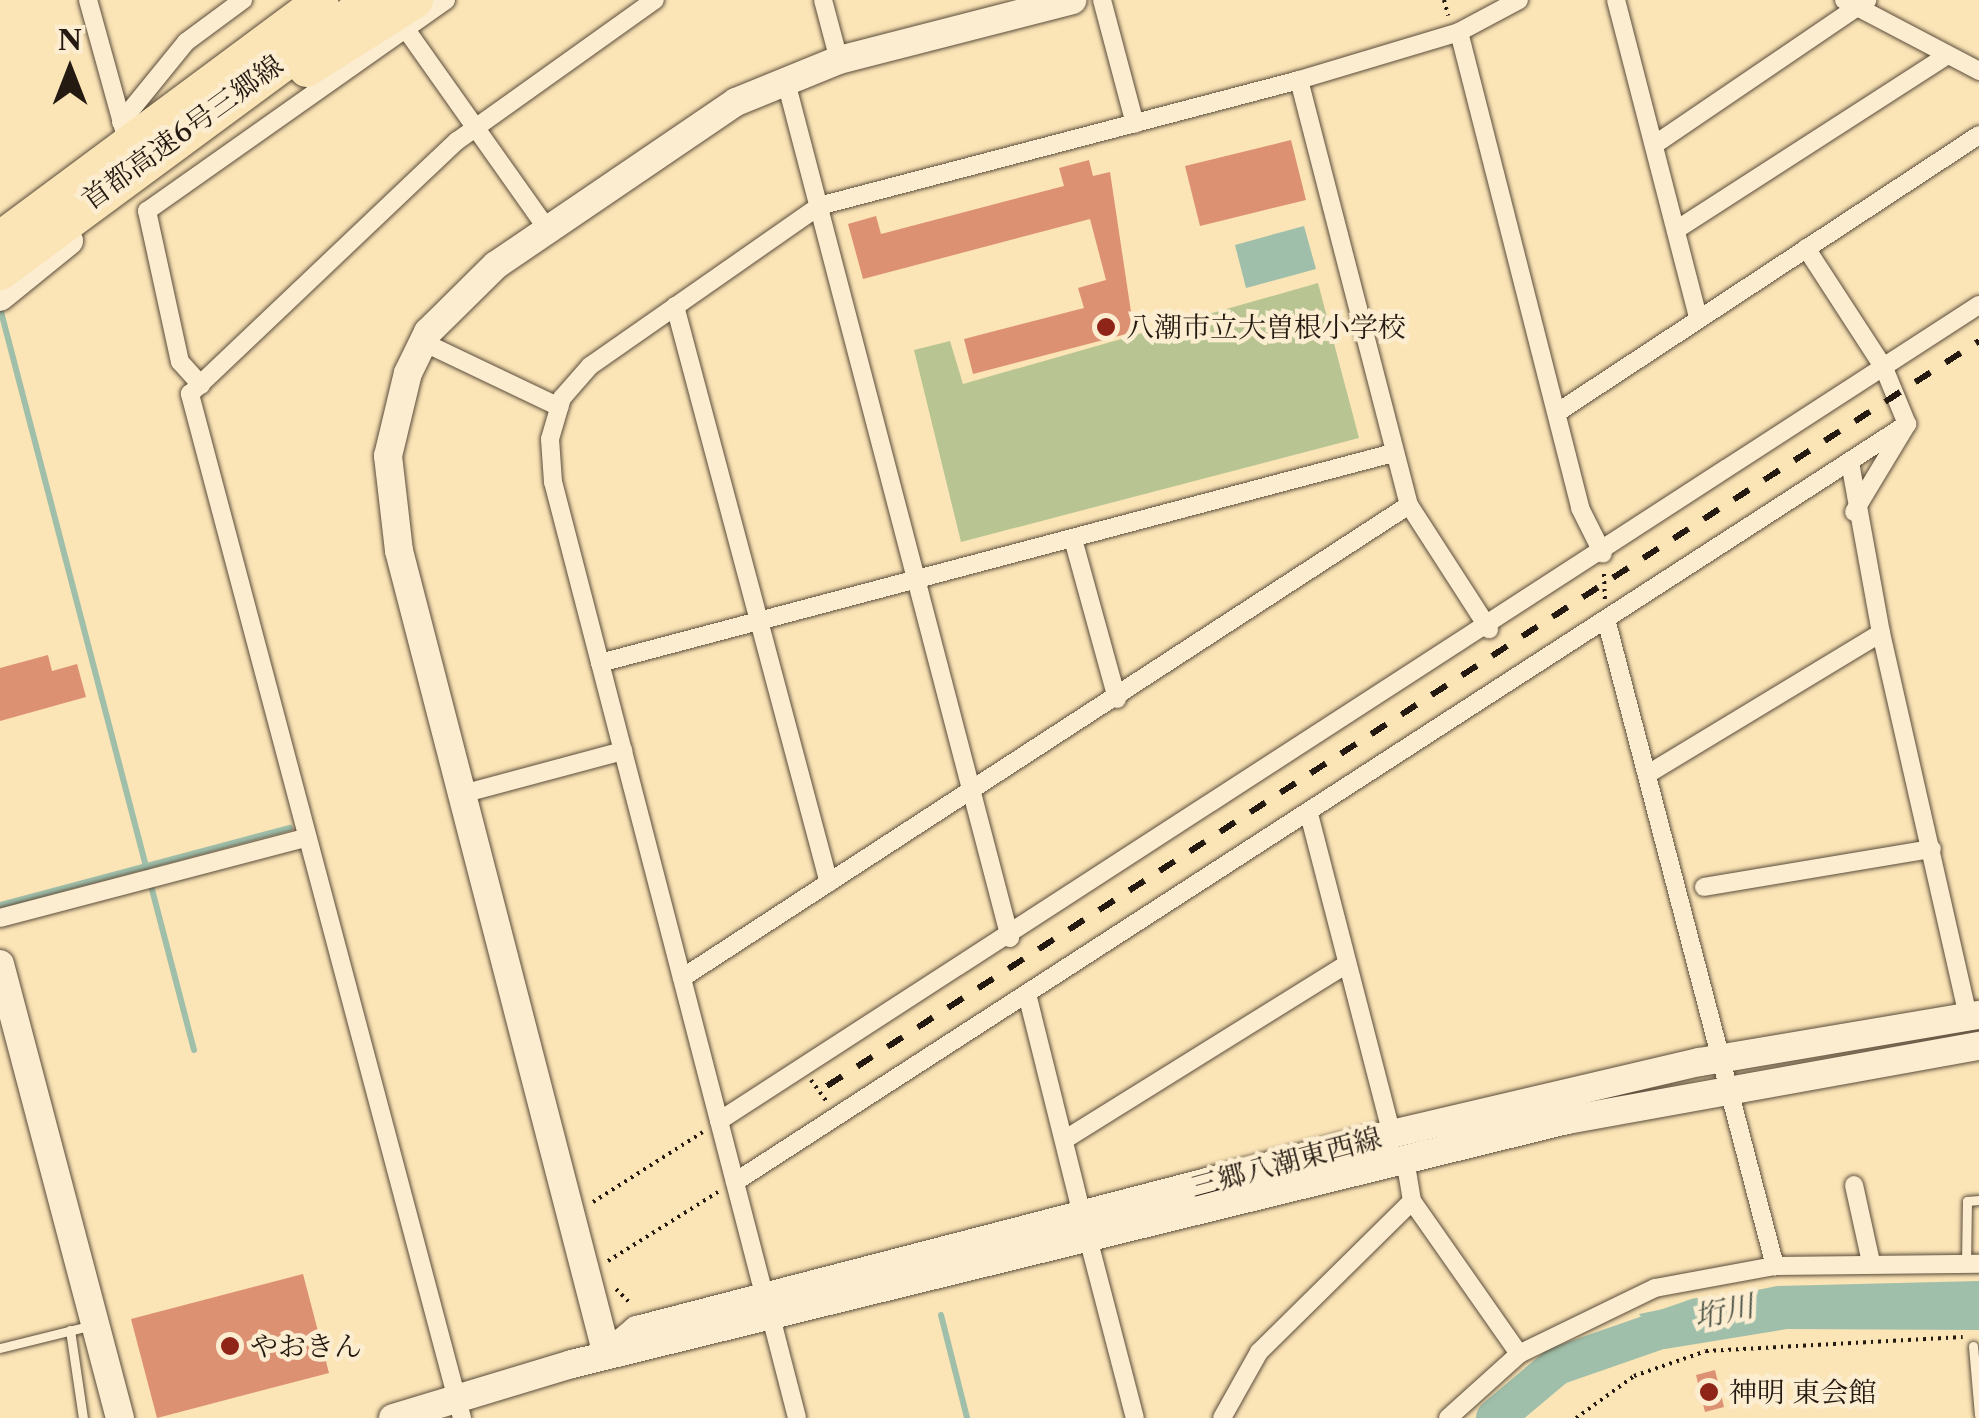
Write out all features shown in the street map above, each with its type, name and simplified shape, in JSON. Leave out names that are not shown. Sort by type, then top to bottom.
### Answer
[{"type":"highway","name":"首都高速6号三郷線","points":[[0,235],[320,0]]},
{"type":"highway","points":[[164,102],[210,48],[275,1]]},
{"type":"highway","name":"首都高速6号三郷線","points":[[0,272],[391,10]]},
{"type":"highway","points":[[240,109],[391,10]]},
{"type":"street","points":[[88,0],[123,127]]},
{"type":"street","points":[[201,384],[180,362],[147,212],[391,10],[446,0]]},
{"type":"street","points":[[459,1408],[190,394],[475,126],[655,0]]},
{"type":"street","points":[[823,0],[839,60]]},
{"type":"street","points":[[607,1355],[388,498],[393,422],[423,342],[460,296],[674,140],[786,78],[839,60],[1072,0]]},
{"type":"street","points":[[1102,0],[1135,124]]},
{"type":"street","points":[[796,1418],[553,482],[559,408],[590,366],[819,206],[1299,80],[1459,32],[1519,0]]},
{"type":"street","points":[[1616,0],[1698,318]]},
{"type":"street","points":[[1844,0],[1864,6],[1944,57],[1979,70]]},
{"type":"street","points":[[123,127],[186,42],[275,1]]},
{"type":"street","points":[[1654,146],[1864,6]]},
{"type":"street","points":[[391,10],[548,230]]},
{"type":"street","points":[[1459,32],[1580,508],[1602,554]]},
{"type":"street","points":[[1676,230],[1944,57]]},
{"type":"street","points":[[786,78],[1010,938]]},
{"type":"street","points":[[1299,80],[1409,505],[1489,630]]},
{"type":"street","points":[[0,235],[123,127],[164,102]]},
{"type":"street","points":[[0,297],[240,109]]},
{"type":"street","points":[[1558,412],[1979,136]]},
{"type":"street","points":[[1806,248],[1884,368],[1907,424]]},
{"type":"street","points":[[720,1121],[1489,630],[1979,305]]},
{"type":"street","points":[[675,306],[829,883]]},
{"type":"street","points":[[423,342],[559,408]]},
{"type":"street","points":[[735,1182],[1607,623],[1907,424]]},
{"type":"street","points":[[1854,512],[1907,424]]},
{"type":"street","points":[[600,663],[1394,453]]},
{"type":"street","points":[[1850,462],[1854,512],[1973,1016]]},
{"type":"street","points":[[682,978],[1117,699],[1409,505]]},
{"type":"street","points":[[1073,539],[1117,699]]},
{"type":"street","points":[[1607,623],[1776,1266]]},
{"type":"street","points":[[1648,774],[1881,632]]},
{"type":"street","points":[[462,794],[623,751]]},
{"type":"street","points":[[1309,814],[1412,1201],[1519,1354]]},
{"type":"street","points":[[0,918],[306,838]]},
{"type":"street","points":[[1704,887],[1932,849]]},
{"type":"street","points":[[0,964],[82,1327],[120,1418]]},
{"type":"street","points":[[1064,1140],[1347,964]]},
{"type":"street","points":[[1028,994],[1135,1418]]},
{"type":"street","name":"三郷八潮東西線","points":[[393,1418],[459,1408],[607,1355],[769,1310],[1720,1058],[1973,1016]]},
{"type":"street","name":"三郷八潮東西線","points":[[1398,1146],[1979,1046]]},
{"type":"street","points":[[1854,1185],[1870,1262]]},
{"type":"street","points":[[1222,1418],[1259,1352],[1412,1201]]},
{"type":"street","points":[[1448,1418],[1519,1354],[1624,1298],[1776,1266],[1870,1262],[1972,1264]]},
{"type":"lane","points":[[1972,1264],[1967,1201],[1979,1200]]},
{"type":"lane","points":[[0,1348],[82,1327],[83,1418]]},
{"type":"lane","points":[[1976,1341],[1979,1415]]},
{"type":"path","points":[[1602,554],[1607,623]]},
{"type":"path","points":[[803,1068],[836,1118]]},
{"type":"path","points":[[580,1211],[720,1121]]},
{"type":"path","points":[[630,1303],[608,1261],[735,1182]]},
{"type":"path","points":[[1576,1418],[1634,1376],[1706,1351],[1976,1341]]},
{"type":"path","points":[[1588,1418],[1590,1407]]},
{"type":"shaded area","points":[[1318,283],[1359,438],[961,542],[914,350],[950,341],[963,384]]},
{"type":"water","points":[[1304,226],[1316,269],[1246,288],[1235,245]]},
{"type":"water","points":[[1979,1281],[1979,1330],[1787,1329],[1665,1349],[1639,1314],[1777,1286]]},
{"type":"building","points":[[1291,140],[1306,200],[1200,226],[1185,166]]},
{"type":"building","points":[[1089,160],[1093,176],[1110,172],[1134,332],[973,374],[964,339],[1084,308],[1078,288],[1106,280],[1090,219],[863,279],[848,224],[876,216],[881,234],[1064,186],[1059,168]]},
{"type":"building","points":[[48,655],[52,671],[77,664],[86,697],[0,721],[0,668]]},
{"type":"building","name":"やおきん","points":[[303,1274],[329,1373],[157,1418],[131,1319]]},
{"type":"building","points":[[1715,1370],[1724,1407],[1705,1412],[1696,1375]]},
{"type":"waterway","points":[[0,308],[194,1050]]},
{"type":"waterway","points":[[0,905],[290,828]]},
{"type":"waterway","points":[[941,1315],[967,1418]]},
{"type":"waterway","name":"垳川","points":[[1495,1418],[1557,1366],[1698,1317]]},
{"type":"railway","points":[[827,1086],[1979,341]]},
{"type":"place","name":"八潮市立大曽根小学校","points":[[1106,327]]},
{"type":"place","name":"やおきん","points":[[230,1346]]},
{"type":"place","name":"神明 東会館","points":[[1709,1392]]}]
